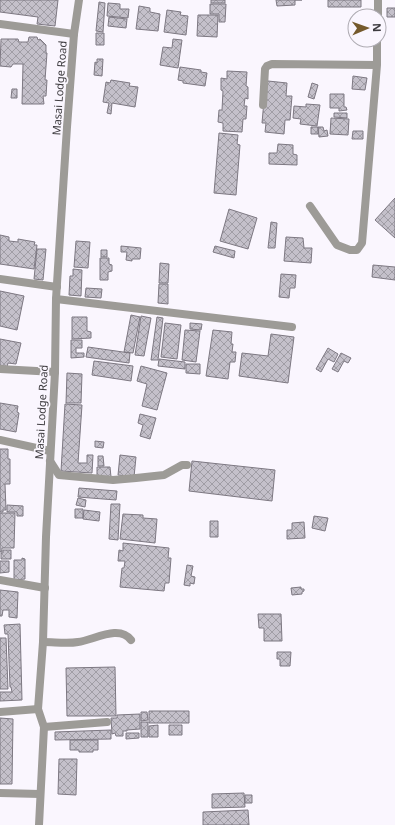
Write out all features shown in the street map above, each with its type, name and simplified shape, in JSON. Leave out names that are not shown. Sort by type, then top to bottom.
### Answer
[{"type":"street","name":"Masai Lodge Road","points":[[39,825],[44,727],[38,709],[44,642],[56,299],[74,34],[79,0]]},
{"type":"street","points":[[0,24],[74,34]]},
{"type":"street","points":[[310,206],[337,245],[350,250],[357,250],[362,243],[377,65],[377,48]]},
{"type":"street","points":[[263,105],[265,69],[267,66],[272,64],[377,65]]},
{"type":"street","points":[[0,279],[57,287]]},
{"type":"street","points":[[56,299],[292,327]]},
{"type":"street","points":[[0,369],[54,372]]},
{"type":"street","points":[[0,440],[50,451]]},
{"type":"street","points":[[50,461],[59,475],[113,480],[164,475],[182,465],[187,465]]},
{"type":"street","points":[[0,580],[45,588]]},
{"type":"street","points":[[44,642],[81,642],[102,635],[120,633],[127,635],[131,640]]},
{"type":"street","points":[[0,712],[38,709]]},
{"type":"street","points":[[44,727],[108,722]]},
{"type":"street","points":[[0,793],[40,794]]},
{"type":"building","points":[[0,0],[58,0],[55,26],[37,24],[38,17],[0,12]]},
{"type":"building","points":[[211,0],[225,0],[225,3],[211,3]]},
{"type":"building","points":[[276,0],[295,0],[295,5],[277,6]]},
{"type":"building","points":[[328,0],[361,0],[361,7],[328,7]]},
{"type":"building","points":[[99,2],[105,3],[103,32],[96,31]]},
{"type":"building","points":[[108,3],[120,4],[120,9],[129,9],[128,18],[107,16]]},
{"type":"building","points":[[210,4],[226,4],[225,22],[219,22],[219,14],[210,14]]},
{"type":"building","points":[[139,6],[150,8],[150,12],[160,14],[158,31],[136,29]]},
{"type":"building","points":[[387,8],[395,8],[395,17],[387,17]]},
{"type":"building","points":[[167,10],[181,12],[180,15],[188,16],[186,35],[164,32]]},
{"type":"building","points":[[198,15],[218,15],[217,37],[197,36]]},
{"type":"building","points":[[109,17],[127,19],[126,28],[108,26]]},
{"type":"building","points":[[96,33],[104,33],[104,45],[96,45]]},
{"type":"building","points":[[29,37],[37,37],[38,40],[40,39],[46,45],[47,53],[45,80],[47,80],[46,96],[43,96],[44,104],[22,104],[23,64],[13,64],[11,67],[0,66],[1,39],[18,39],[19,42],[28,42]]},
{"type":"building","points":[[173,39],[182,40],[178,68],[160,65],[163,47],[172,48]]},
{"type":"building","points":[[97,59],[103,59],[102,76],[94,75],[95,62],[97,63]]},
{"type":"building","points":[[180,67],[201,70],[201,72],[207,73],[205,86],[183,83],[183,81],[178,80]]},
{"type":"building","points":[[227,71],[247,72],[246,86],[248,87],[248,99],[245,98],[244,106],[247,106],[246,119],[243,119],[242,132],[223,131],[223,123],[218,122],[219,110],[222,110],[223,91],[221,90],[221,78],[227,79]]},
{"type":"building","points":[[353,76],[367,78],[365,90],[352,89]]},
{"type":"building","points":[[111,80],[130,83],[129,86],[138,87],[135,107],[112,103],[111,114],[107,113],[109,103],[103,102],[106,82],[110,83]]},
{"type":"building","points":[[268,81],[287,83],[286,96],[292,96],[290,120],[285,120],[284,134],[265,132],[266,123],[262,123],[265,89]]},
{"type":"building","points":[[312,83],[318,85],[314,99],[308,97]]},
{"type":"building","points":[[12,89],[17,89],[17,98],[11,98]]},
{"type":"building","points":[[330,94],[344,94],[344,107],[346,107],[347,110],[339,111],[339,108],[330,108]]},
{"type":"building","points":[[306,104],[320,105],[317,126],[300,124],[301,119],[293,118],[294,106],[306,107]]},
{"type":"building","points":[[334,113],[347,113],[347,118],[334,117]]},
{"type":"building","points":[[331,118],[349,119],[348,135],[330,134]]},
{"type":"building","points":[[311,127],[318,127],[318,134],[311,134]]},
{"type":"building","points":[[318,127],[323,127],[324,131],[327,130],[328,136],[319,137]]},
{"type":"building","points":[[353,131],[363,131],[363,139],[352,139]]},
{"type":"building","points":[[219,133],[238,135],[237,144],[240,145],[236,195],[214,193]]},
{"type":"building","points":[[278,144],[293,145],[293,154],[297,155],[297,165],[269,164],[269,153],[277,153]]},
{"type":"building","points":[[395,198],[395,238],[375,220]]},
{"type":"building","points":[[229,209],[257,218],[248,249],[220,241]]},
{"type":"building","points":[[271,222],[277,223],[275,248],[268,248]]},
{"type":"building","points":[[0,235],[9,237],[9,241],[18,242],[18,239],[35,242],[34,245],[37,245],[34,269],[0,264]]},
{"type":"building","points":[[286,237],[303,238],[304,248],[312,248],[311,263],[284,261]]},
{"type":"building","points":[[76,241],[90,242],[88,268],[74,267]]},
{"type":"building","points":[[121,246],[141,248],[140,259],[132,259],[132,261],[126,260],[127,252],[121,252]]},
{"type":"building","points":[[215,246],[235,251],[234,258],[213,252]]},
{"type":"building","points":[[37,249],[46,249],[43,280],[34,279]]},
{"type":"building","points":[[101,250],[107,250],[107,257],[101,257]]},
{"type":"building","points":[[100,258],[109,258],[109,264],[112,265],[112,271],[108,272],[108,280],[100,280]]},
{"type":"building","points":[[160,263],[169,264],[168,283],[159,283]]},
{"type":"building","points":[[373,265],[395,267],[395,280],[372,277]]},
{"type":"building","points":[[73,269],[82,270],[81,296],[69,295],[70,276],[73,276]]},
{"type":"building","points":[[281,274],[296,275],[295,288],[290,288],[289,298],[279,297]]},
{"type":"building","points":[[159,284],[168,284],[168,304],[158,303]]},
{"type":"building","points":[[86,288],[102,289],[101,298],[85,297]]},
{"type":"building","points":[[0,291],[24,296],[17,330],[0,326]]},
{"type":"building","points":[[131,315],[140,317],[133,353],[124,352]]},
{"type":"building","points":[[141,316],[151,318],[144,356],[135,355]]},
{"type":"building","points":[[72,317],[87,317],[87,331],[91,332],[91,338],[72,339]]},
{"type":"building","points":[[157,317],[163,318],[158,360],[151,360]]},
{"type":"building","points":[[165,323],[181,325],[177,359],[161,357]]},
{"type":"building","points":[[190,323],[202,324],[201,330],[190,329]]},
{"type":"building","points":[[185,330],[200,331],[196,362],[182,360]]},
{"type":"building","points":[[213,330],[232,332],[232,352],[236,352],[235,362],[230,362],[228,379],[206,376]]},
{"type":"building","points":[[271,334],[294,337],[288,383],[239,376],[242,353],[268,356]]},
{"type":"building","points":[[0,339],[21,343],[16,364],[8,363],[7,367],[0,365]]},
{"type":"building","points":[[71,340],[82,340],[82,348],[76,348],[76,353],[84,353],[84,357],[71,358]]},
{"type":"building","points":[[88,347],[130,353],[129,363],[86,357]]},
{"type":"building","points":[[328,348],[338,354],[334,362],[328,359],[321,372],[316,369]]},
{"type":"building","points":[[341,353],[351,358],[348,363],[344,361],[338,372],[332,369]]},
{"type":"building","points":[[159,359],[185,362],[185,369],[158,366]]},
{"type":"building","points":[[94,361],[133,366],[131,381],[92,375]]},
{"type":"building","points":[[186,364],[200,364],[200,374],[186,373]]},
{"type":"building","points":[[141,366],[167,373],[157,410],[142,406],[147,384],[137,381]]},
{"type":"building","points":[[67,373],[82,374],[81,403],[66,403]]},
{"type":"building","points":[[0,403],[18,406],[17,412],[19,413],[16,432],[0,429]]},
{"type":"building","points":[[65,404],[82,405],[78,463],[87,463],[87,455],[93,455],[92,473],[61,471]]},
{"type":"building","points":[[140,414],[156,418],[150,439],[140,436],[143,425],[138,423]]},
{"type":"building","points":[[95,441],[104,442],[103,448],[95,447]]},
{"type":"building","points":[[0,449],[8,449],[8,459],[10,459],[10,484],[5,484],[6,510],[3,510],[3,512],[0,512]]},
{"type":"building","points":[[120,455],[136,457],[134,477],[118,475]]},
{"type":"building","points":[[98,456],[103,456],[104,466],[98,466]]},
{"type":"building","points":[[192,461],[275,470],[272,501],[189,491]]},
{"type":"building","points":[[97,467],[110,467],[111,477],[97,477]]},
{"type":"building","points":[[79,488],[117,491],[116,500],[78,497]]},
{"type":"building","points":[[78,498],[86,500],[85,507],[76,505]]},
{"type":"building","points":[[111,504],[120,504],[118,540],[109,539]]},
{"type":"building","points":[[7,505],[23,506],[23,516],[17,516],[17,512],[7,512]]},
{"type":"building","points":[[75,509],[83,509],[83,518],[75,518]]},
{"type":"building","points":[[84,510],[100,512],[99,521],[83,519]]},
{"type":"building","points":[[0,513],[15,513],[14,548],[2,548],[2,552],[0,552]]},
{"type":"building","points":[[123,514],[143,515],[143,518],[157,519],[155,543],[120,539]]},
{"type":"building","points":[[314,516],[328,518],[325,531],[312,528]]},
{"type":"building","points":[[210,521],[218,521],[218,537],[210,537]]},
{"type":"building","points":[[304,522],[305,538],[287,539],[287,530],[292,530],[292,523]]},
{"type":"building","points":[[123,543],[169,548],[168,558],[171,558],[169,583],[165,583],[164,591],[120,587],[122,568],[124,568],[125,561],[118,561],[119,550],[123,551]]},
{"type":"building","points":[[3,550],[11,550],[11,559],[1,559],[1,553],[3,553]]},
{"type":"building","points":[[22,558],[25,559],[25,579],[14,580],[14,560],[22,560]]},
{"type":"building","points":[[0,561],[9,561],[9,572],[0,573]]},
{"type":"building","points":[[187,565],[193,566],[191,576],[195,577],[194,584],[190,583],[190,586],[184,585]]},
{"type":"building","points":[[301,587],[301,589],[304,589],[302,594],[292,595],[291,588]]},
{"type":"building","points":[[0,590],[18,592],[17,618],[9,617],[9,610],[3,610],[2,616],[0,616]]},
{"type":"building","points":[[258,614],[281,614],[282,641],[264,641],[264,628],[259,628]]},
{"type":"building","points":[[20,624],[22,700],[0,701],[0,692],[12,692],[10,687],[8,634],[5,634],[4,625]]},
{"type":"building","points":[[0,638],[6,638],[8,689],[0,689]]},
{"type":"building","points":[[277,652],[291,652],[290,666],[280,666],[280,659],[277,659]]},
{"type":"building","points":[[115,667],[116,716],[67,716],[66,668]]},
{"type":"building","points":[[149,711],[189,711],[189,723],[149,723]]},
{"type":"building","points":[[141,712],[147,712],[148,720],[141,721]]},
{"type":"building","points":[[140,714],[140,729],[123,731],[123,736],[116,736],[115,733],[112,734],[111,718],[117,718],[117,715]]},
{"type":"building","points":[[0,718],[13,719],[12,784],[0,784]]},
{"type":"building","points":[[141,722],[148,722],[148,737],[141,737]]},
{"type":"building","points":[[158,725],[158,737],[149,737],[149,726]]},
{"type":"building","points":[[169,725],[182,725],[182,735],[169,735]]},
{"type":"building","points":[[111,730],[111,739],[55,740],[55,732]]},
{"type":"building","points":[[126,733],[139,733],[139,738],[126,739]]},
{"type":"building","points":[[70,740],[98,740],[98,750],[93,750],[93,752],[79,752],[79,750],[70,750]]},
{"type":"building","points":[[59,759],[77,759],[76,795],[58,794]]},
{"type":"building","points":[[244,793],[245,807],[212,808],[212,794]]},
{"type":"building","points":[[245,795],[252,795],[252,803],[245,803]]},
{"type":"building","points":[[248,810],[249,825],[203,825],[203,812]]}]
